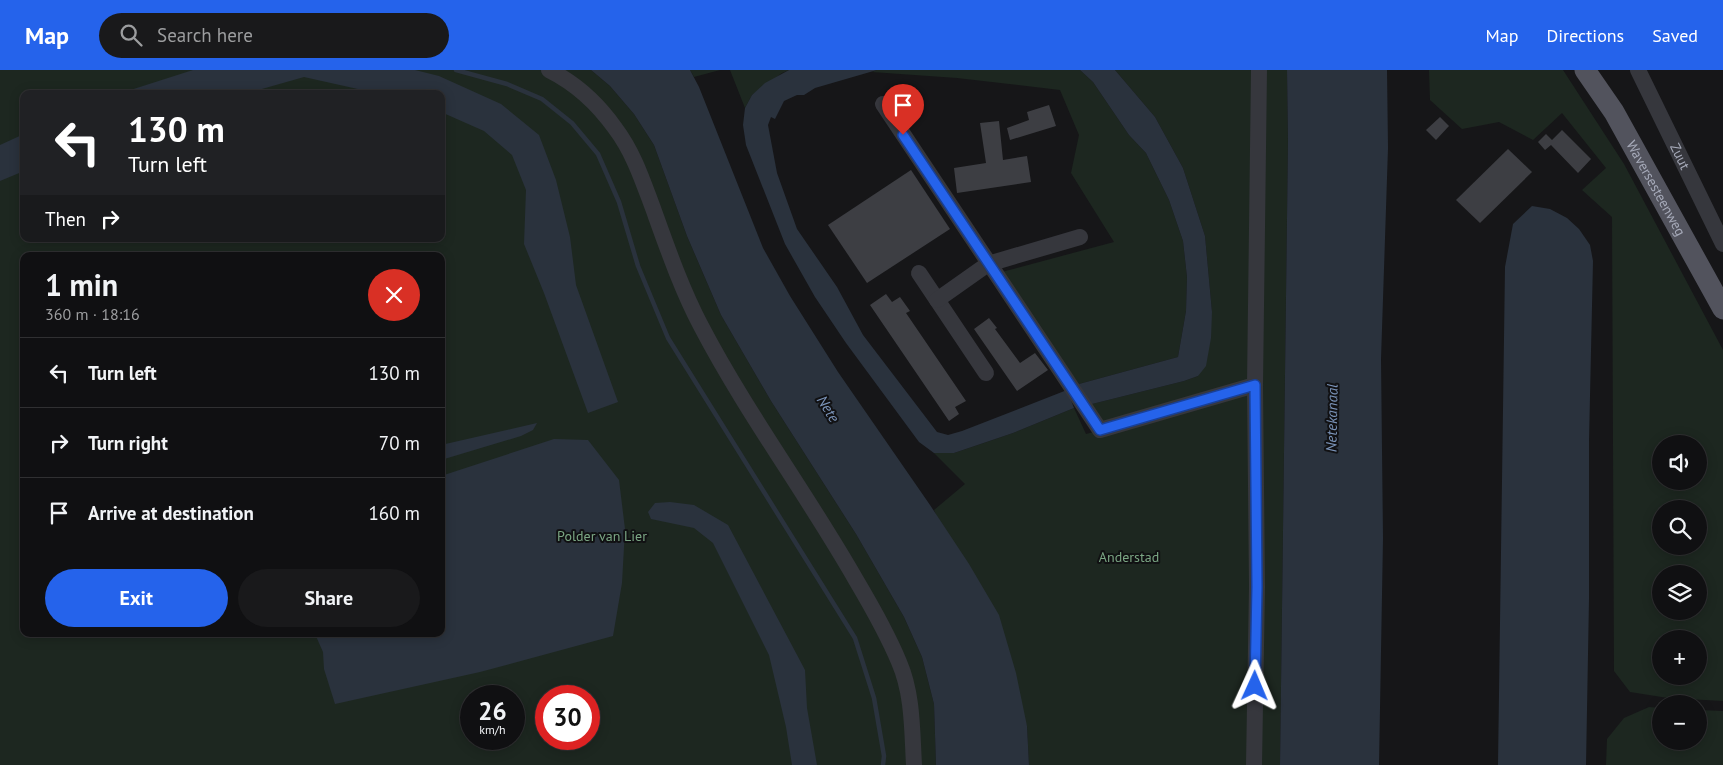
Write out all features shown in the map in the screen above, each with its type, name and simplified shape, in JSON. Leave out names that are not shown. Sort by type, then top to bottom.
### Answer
[{"type":"main road","name":"Waversesteenweg","points":[[1585,70],[1614,112],[1723,309]]},
{"type":"street","points":[[549,70],[563,77],[594,102],[615,128],[633,156],[666,244],[701,325],[751,413],[837,546],[884,628],[900,665],[911,707],[914,765]]},
{"type":"street","points":[[1254,765],[1257,587],[1255,385],[1259,70]]},
{"type":"street","name":"Zuut","points":[[1638,70],[1723,244]]},
{"type":"street","points":[[883,104],[1100,430],[1255,385]]},
{"type":"street","points":[[937,300],[988,264],[1080,237]]},
{"type":"street","points":[[919,273],[986,373]]},
{"type":"green space","name":"Polder van Lier","points":[[0,70],[591,70],[610,86],[634,114],[654,145],[687,236],[721,315],[771,401],[856,534],[904,617],[922,657],[934,704],[936,765],[0,765]]},
{"type":"green space","points":[[690,70],[720,70],[694,77]]},
{"type":"green space","points":[[730,70],[789,70],[752,95],[745,108]]},
{"type":"green space","points":[[877,70],[1080,70],[1093,82],[1129,135],[1146,153],[1169,200],[1183,241],[1187,277],[1186,311],[1178,357],[1079,384],[998,273],[1114,242],[1071,173],[1079,135],[1060,90],[957,78],[872,72]]},
{"type":"green space","name":"Anderstad","points":[[1115,70],[1287,70],[1288,141],[1280,765],[1029,765],[1027,726],[934,510],[965,484],[934,453],[954,453],[1013,433],[1074,408],[1086,434],[1109,428],[1088,405],[1198,376],[1212,312],[1205,236],[1183,168],[1155,117]]},
{"type":"green space","points":[[1429,70],[1563,70],[1624,164],[1723,350],[1723,701],[1707,700],[1707,695],[1652,695],[1630,692],[1614,671],[1612,217],[1582,190],[1606,168],[1562,113],[1533,140],[1499,122],[1462,129],[1430,100]]},
{"type":"green space","points":[[1652,707],[1652,750],[1707,750],[1707,710],[1723,711],[1723,765],[1606,765],[1607,739],[1624,718]]},
{"type":"water","points":[[193,70],[415,70],[439,76],[501,104],[539,135],[556,180],[570,237],[576,285],[618,402],[588,413],[524,244],[526,190],[512,155],[484,131],[445,114],[445,90],[362,90],[304,77],[258,90],[130,90]]},
{"type":"water","name":"Nete","points":[[591,70],[690,70],[699,87],[763,248],[790,296],[838,372],[969,564],[999,615],[1016,673],[1027,726],[1029,765],[936,765],[934,704],[922,657],[904,617],[856,534],[771,401],[721,315],[687,236],[654,145],[634,114],[610,86]]},
{"type":"water","points":[[789,70],[877,70],[815,88],[804,95],[797,95],[784,101],[775,119],[771,117],[768,125],[777,173],[797,229],[837,287],[863,335],[937,432],[948,435],[962,431],[1067,390],[1074,408],[1013,433],[954,453],[934,453],[919,442],[846,343],[815,297],[785,244],[746,145],[743,125],[745,108],[752,95],[765,83]]},
{"type":"water","points":[[1080,70],[1115,70],[1155,117],[1183,168],[1205,236],[1212,312],[1211,338],[1206,366],[1198,376],[1088,405],[1079,384],[1178,357],[1186,311],[1187,277],[1183,241],[1169,200],[1146,153],[1129,135],[1093,82]]},
{"type":"water","name":"Netekanaal","points":[[1287,70],[1387,70],[1388,148],[1381,359],[1383,538],[1379,765],[1280,765],[1288,141]]},
{"type":"water","points":[[20,136],[20,173],[0,181],[0,145]]},
{"type":"water","points":[[1532,206],[1550,209],[1567,218],[1579,229],[1590,245],[1593,261],[1586,765],[1498,765],[1505,267],[1513,224]]},
{"type":"water","points":[[537,423],[533,430],[521,436],[445,459],[445,444]]},
{"type":"water","points":[[554,439],[588,440],[619,480],[625,529],[622,583],[613,636],[480,672],[335,704],[324,669],[323,652],[316,637],[445,637],[445,475]]},
{"type":"water","points":[[670,502],[694,505],[728,525],[805,670],[807,708],[817,765],[792,765],[786,727],[769,655],[713,543],[694,528],[651,519],[648,512],[655,503]]},
{"type":"building","points":[[1049,105],[1056,126],[1010,140],[1007,128],[1029,120],[1027,112]]},
{"type":"building","points":[[1440,117],[1449,126],[1436,140],[1426,130]]},
{"type":"building","points":[[999,121],[1003,160],[1027,156],[1031,182],[957,193],[954,168],[986,163],[980,123]]},
{"type":"building","points":[[1562,130],[1591,159],[1578,173],[1551,145],[1545,150],[1538,142],[1546,134],[1552,140]]},
{"type":"building","points":[[1508,149],[1532,172],[1480,223],[1456,200]]},
{"type":"building","points":[[911,170],[950,229],[867,283],[828,225]]},
{"type":"building","points":[[886,294],[892,302],[900,297],[910,311],[906,313],[966,401],[955,407],[959,414],[949,421],[870,305]]},
{"type":"building","points":[[989,318],[1020,363],[1035,353],[1048,370],[1017,391],[974,329]]},
{"type":"waterway","points":[[456,70],[507,84],[542,99],[572,123],[598,154],[619,202],[638,266],[668,338],[855,638],[874,698],[884,756],[883,765]]},
{"type":"route","points":[[903,135],[1100,430],[1255,385],[1257,587],[1255,686]]}]
